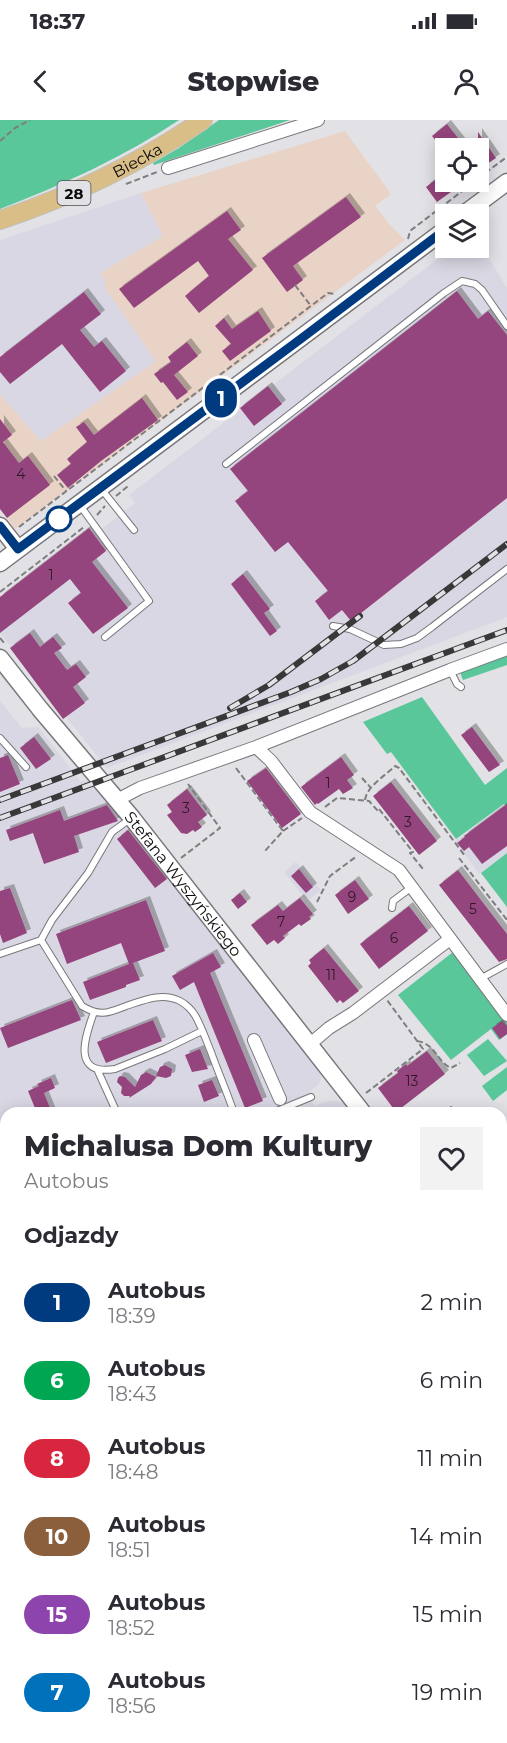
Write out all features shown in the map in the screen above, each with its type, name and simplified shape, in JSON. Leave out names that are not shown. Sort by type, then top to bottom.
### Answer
[{"type":"main road","name":"Biecka","points":[[0,220],[80,190],[144,158],[203,120]]},
{"type":"street","name":"Biecka","points":[[168,168],[318,120]]},
{"type":"street","points":[[477,204],[507,182]]},
{"type":"street","points":[[3,570],[9,537],[78,503],[105,494],[302,338],[435,237]]},
{"type":"street","points":[[117,800],[140,788],[256,747],[507,649]]},
{"type":"street","name":"Stefana Wyszyńskiego","points":[[0,658],[132,818],[309,1045],[362,1105]]},
{"type":"street","points":[[256,747],[271,761],[310,812],[399,870],[507,1016]]},
{"type":"street","points":[[309,1045],[328,1028],[353,1013],[450,939]]},
{"type":"street","points":[[254,1040],[282,1103]]},
{"type":"lane","points":[[226,464],[462,281],[475,284],[482,290],[507,326]]},
{"type":"lane","points":[[105,494],[134,530]]},
{"type":"lane","points":[[78,503],[150,601],[105,637]]},
{"type":"lane","points":[[333,626],[350,629],[384,645],[401,644],[417,638],[507,569]]},
{"type":"lane","points":[[450,670],[461,687]]},
{"type":"lane","points":[[0,738],[26,767]]},
{"type":"lane","points":[[0,954],[41,940],[52,920],[88,873],[112,832],[132,818]]},
{"type":"lane","points":[[392,908],[393,901],[412,887]]},
{"type":"lane","points":[[41,940],[82,1006],[94,1012],[108,1013],[156,996],[181,1001],[189,1008],[196,1017],[232,1107]]},
{"type":"lane","points":[[480,979],[507,964]]},
{"type":"lane","points":[[94,1012],[83,1048],[85,1061],[97,1069],[106,1071],[165,1049],[202,1031]]},
{"type":"lane","points":[[97,1069],[114,1107]]},
{"type":"lane","points":[[278,1107],[282,1103],[311,1097]]},
{"type":"path","points":[[0,141],[15,128],[30,120]]},
{"type":"path","points":[[489,170],[507,157]]},
{"type":"path","points":[[403,243],[409,238],[410,231],[461,192]]},
{"type":"path","points":[[295,285],[311,306]]},
{"type":"path","points":[[9,537],[66,491],[328,293],[336,294]]},
{"type":"path","points":[[54,476],[66,491]]},
{"type":"path","points":[[0,592],[91,522],[105,494],[135,481]]},
{"type":"path","points":[[3,570],[10,584]]},
{"type":"path","points":[[234,765],[283,831]]},
{"type":"path","points":[[365,800],[366,793],[371,788],[395,766],[399,768],[465,856]]},
{"type":"path","points":[[177,861],[220,828],[184,778]]},
{"type":"path","points":[[362,778],[371,788]]},
{"type":"path","points":[[264,852],[283,831],[305,816]]},
{"type":"path","points":[[317,903],[330,876],[366,849]]},
{"type":"path","points":[[405,857],[411,853]]},
{"type":"path","points":[[459,858],[507,920]]},
{"type":"path","points":[[362,1105],[423,1049],[388,1004],[382,991]]},
{"type":"path","points":[[417,1041],[422,1041],[432,1047],[446,1066],[451,1068],[460,1063]]},
{"type":"shaded area","points":[[345,131],[391,194],[375,206],[405,240],[15,529],[0,509],[0,394],[41,441],[105,287],[105,281],[100,273],[162,236],[141,193]]},
{"type":"shaded area","points":[[141,193],[163,236],[100,273],[105,281],[105,288],[156,361],[41,441],[0,394],[0,240]]},
{"type":"shaded area","points":[[439,258],[489,258],[507,288],[507,617],[107,768],[66,717],[64,718],[0,633],[0,597],[89,528],[95,534],[135,503],[129,495]]},
{"type":"shaded area","points":[[0,701],[22,728],[38,727],[81,782],[89,779],[101,790],[318,1069],[321,1077],[319,1084],[309,1092],[314,1106],[327,1101],[336,1101],[346,1103],[350,1107],[0,1107]]},
{"type":"shaded area","points":[[505,804],[507,807],[507,853],[479,874],[455,841]]},
{"type":"shaded area","points":[[296,862],[321,890],[310,899],[303,896],[284,872]]},
{"type":"green space","points":[[0,120],[179,120],[137,146],[92,169],[0,209]]},
{"type":"green space","points":[[219,120],[290,120],[154,165],[153,163]]},
{"type":"green space","points":[[507,654],[507,665],[463,680],[460,672]]},
{"type":"green space","points":[[422,697],[485,785],[507,768],[507,807],[504,804],[456,839],[391,752],[387,754],[363,722]]},
{"type":"green space","points":[[507,853],[507,907],[481,873]]},
{"type":"green space","points":[[453,952],[507,1025],[507,1034],[499,1040],[491,1029],[451,1060],[398,995]]},
{"type":"green space","points":[[488,1039],[507,1061],[484,1076],[467,1055]]},
{"type":"green space","points":[[507,1067],[507,1090],[493,1101],[482,1086]]},
{"type":"building","points":[[447,124],[458,138],[435,140],[432,136]]},
{"type":"building","points":[[489,148],[496,158],[489,163]]},
{"type":"building","points":[[435,180],[435,192],[451,192],[437,202],[426,187]]},
{"type":"building","points":[[346,197],[361,217],[293,266],[303,280],[287,292],[262,258]]},
{"type":"building","points":[[227,211],[241,230],[228,239],[253,270],[199,313],[185,296],[209,276],[198,261],[134,308],[119,289]]},
{"type":"building","points":[[457,291],[478,319],[488,311],[507,335],[507,498],[351,621],[342,610],[329,620],[315,601],[328,591],[288,542],[275,552],[235,501],[248,491],[230,469]]},
{"type":"building","points":[[84,292],[101,314],[80,330],[94,347],[102,341],[126,371],[100,392],[62,344],[10,384],[0,372],[0,357]]},
{"type":"building","points":[[258,311],[271,331],[230,361],[222,351],[231,344],[215,326],[224,318],[232,329]]},
{"type":"building","points":[[187,342],[198,356],[174,375],[188,392],[177,400],[154,374],[171,362],[168,357]]},
{"type":"building","points":[[268,386],[282,404],[254,426],[240,408]]},
{"type":"building","points":[[142,398],[158,420],[68,488],[57,475],[71,464],[67,459],[87,442],[76,427],[84,422],[94,435]]},
{"type":"building","points":[[0,419],[12,435],[3,442],[19,463],[28,456],[50,485],[7,518],[0,509]]},
{"type":"building","points":[[89,528],[106,551],[92,562],[128,608],[93,634],[68,603],[81,593],[70,579],[0,633],[0,597]]},
{"type":"building","points":[[243,574],[270,609],[264,613],[277,631],[270,636],[231,584]]},
{"type":"building","points":[[30,633],[40,647],[53,637],[62,648],[54,653],[67,670],[76,664],[86,677],[73,687],[85,703],[63,719],[10,648]]},
{"type":"building","points":[[472,727],[500,765],[489,772],[461,735]]},
{"type":"building","points":[[34,737],[51,759],[36,769],[20,748]]},
{"type":"building","points":[[8,755],[20,784],[0,792],[0,758]]},
{"type":"building","points":[[341,757],[354,775],[347,780],[353,788],[343,794],[339,789],[315,805],[301,787]]},
{"type":"building","points":[[266,768],[301,814],[282,828],[247,781]]},
{"type":"building","points":[[391,782],[437,841],[419,855],[373,796]]},
{"type":"building","points":[[187,789],[207,815],[198,822],[202,827],[187,834],[181,833],[167,815],[172,812],[167,805]]},
{"type":"building","points":[[507,804],[507,846],[482,864],[469,847],[464,851],[457,843]]},
{"type":"building","points":[[107,805],[118,821],[74,836],[79,852],[44,864],[33,833],[10,841],[6,830],[60,810],[64,821]]},
{"type":"building","points":[[128,830],[167,879],[155,888],[117,839]]},
{"type":"building","points":[[299,869],[313,887],[306,893],[291,876]]},
{"type":"building","points":[[458,870],[507,934],[507,959],[499,962],[439,885]]},
{"type":"building","points":[[355,880],[369,899],[348,914],[335,895]]},
{"type":"building","points":[[10,888],[27,933],[3,943],[0,934],[0,891]]},
{"type":"building","points":[[240,893],[247,902],[238,909],[231,900]]},
{"type":"building","points":[[300,898],[313,914],[309,917],[311,919],[301,926],[299,924],[283,936],[285,938],[278,944],[274,940],[267,945],[251,925],[278,905],[283,911]]},
{"type":"building","points":[[146,900],[165,951],[133,963],[140,980],[90,1000],[83,982],[129,964],[121,943],[67,964],[56,934]]},
{"type":"building","points":[[409,906],[428,931],[379,969],[360,944]]},
{"type":"building","points":[[324,948],[359,991],[343,1003],[340,1000],[337,1003],[308,966],[311,963],[309,960]]},
{"type":"building","points":[[213,953],[221,967],[210,973],[263,1101],[245,1107],[194,982],[180,990],[172,976]]},
{"type":"building","points":[[72,1000],[81,1020],[8,1048],[0,1028]]},
{"type":"building","points":[[153,1020],[162,1041],[106,1063],[97,1042]]},
{"type":"building","points":[[502,1021],[507,1026],[507,1034],[500,1039],[492,1028]]},
{"type":"building","points":[[200,1049],[208,1069],[192,1072],[185,1055]]},
{"type":"building","points":[[427,1051],[445,1074],[402,1107],[392,1107],[378,1088],[406,1064],[407,1066]]},
{"type":"building","points":[[165,1065],[172,1069],[171,1076],[166,1078],[156,1076],[160,1067]]},
{"type":"building","points":[[146,1072],[156,1077],[151,1084],[129,1098],[130,1096],[124,1096],[121,1093],[122,1087],[117,1082],[120,1076],[125,1077],[135,1087],[141,1075]]},
{"type":"building","points":[[51,1078],[55,1088],[44,1093],[50,1107],[35,1107],[28,1091],[39,1086],[37,1084]]},
{"type":"building","points":[[212,1080],[219,1096],[204,1102],[198,1085]]},
{"type":"railway","points":[[0,800],[321,679],[353,661],[507,544]]},
{"type":"railway","points":[[230,708],[269,685],[360,616]]},
{"type":"railway","points":[[0,818],[507,630]]},
{"type":"bus line","name":"1","points":[[0,526],[18,549],[435,237]]}]
